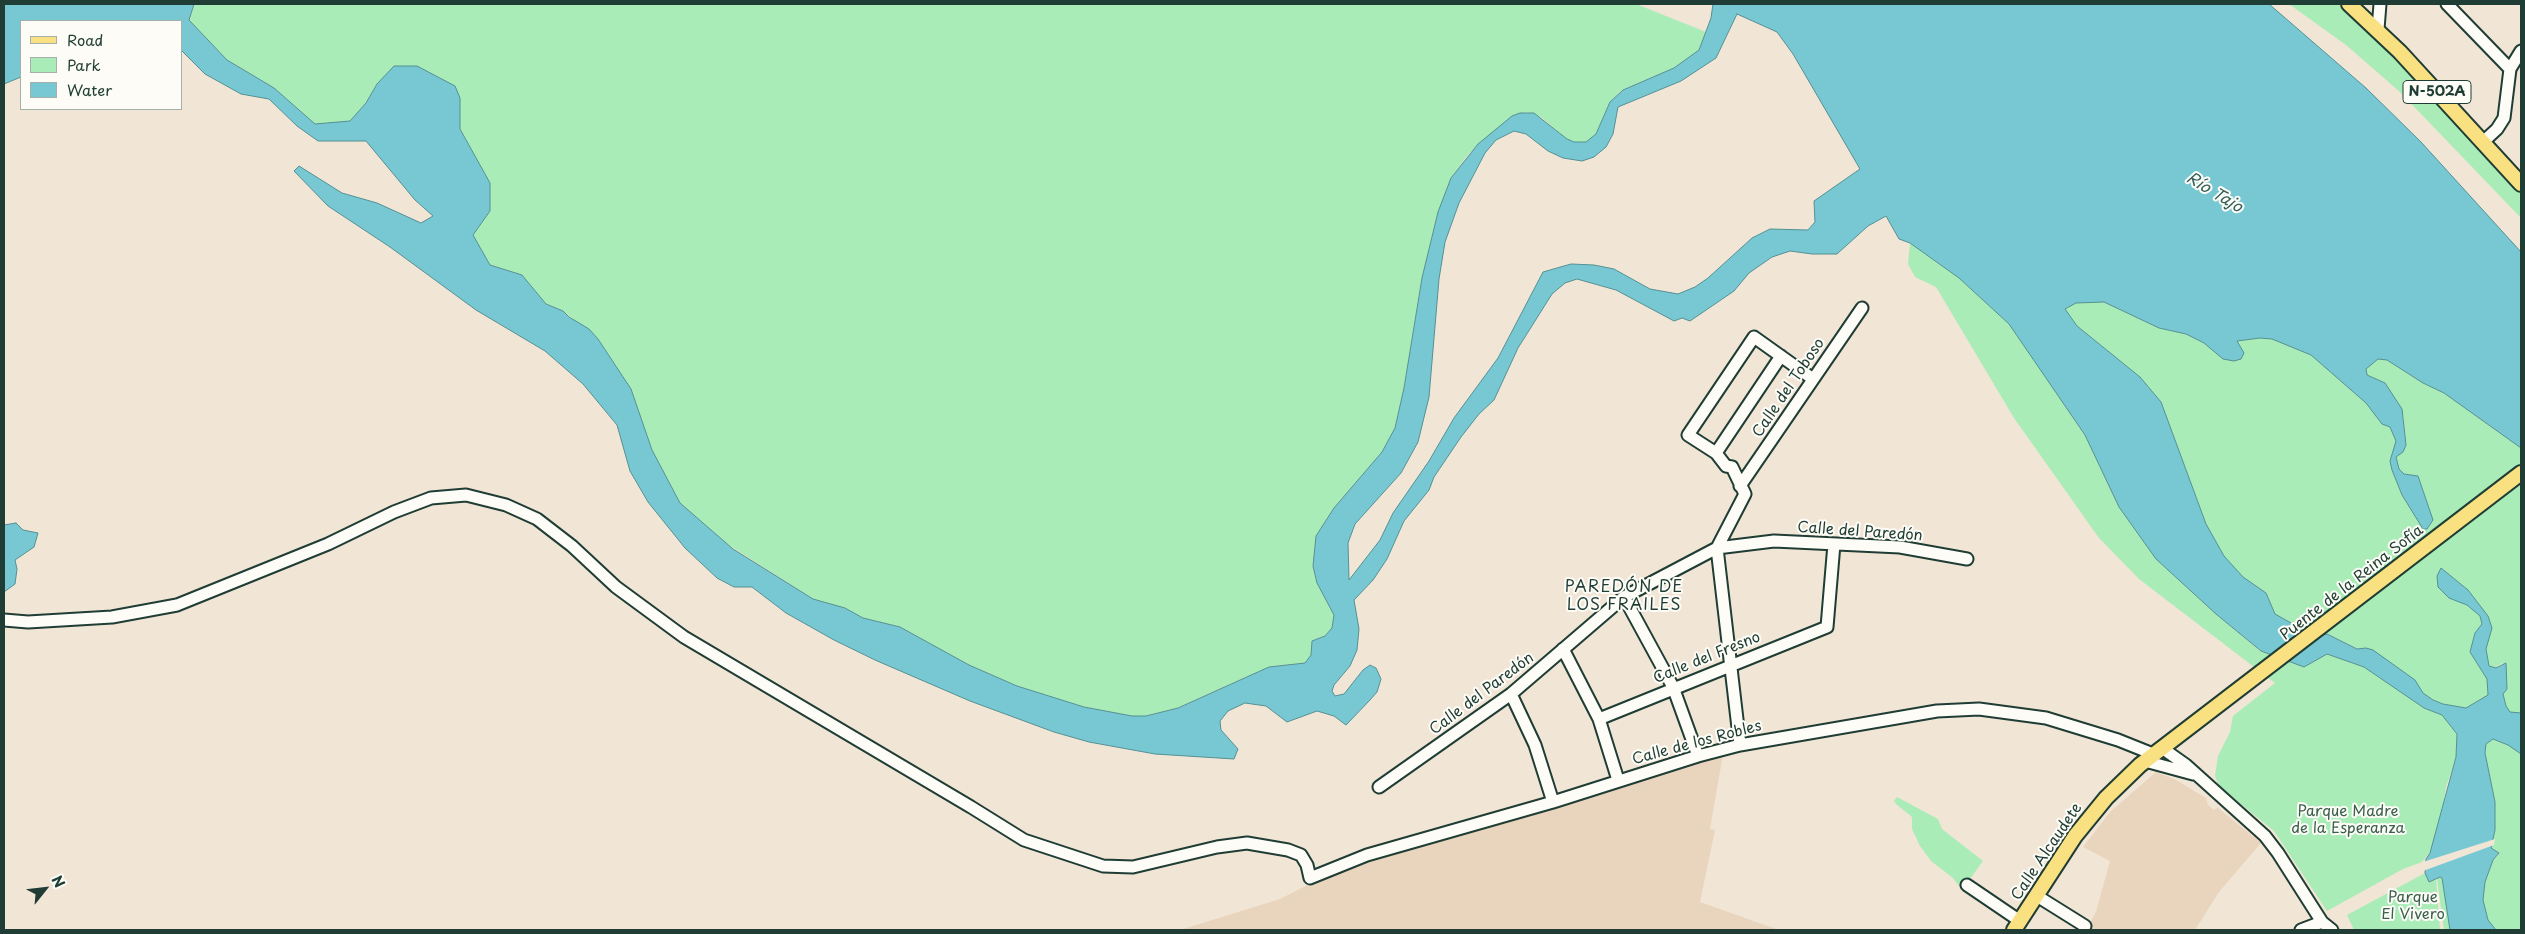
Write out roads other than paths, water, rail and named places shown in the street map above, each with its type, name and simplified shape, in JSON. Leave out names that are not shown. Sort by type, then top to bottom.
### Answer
[{"type":"main road","name":"N-502A","points":[[2349,4],[2378,29],[2521,184]]},
{"type":"main road","name":"Puente de la Reina Sofía","points":[[2202,719],[2521,472]]},
{"type":"main road","name":"Calle Alcaudete","points":[[2017,926],[2075,836],[2106,798],[2150,757],[2202,719]]},
{"type":"street","points":[[2378,29],[2380,4]]},
{"type":"street","points":[[2448,4],[2510,69]]},
{"type":"street","points":[[2483,142],[2504,118],[2510,69],[2521,51]]},
{"type":"street","name":"Calle del Toboso","points":[[1740,486],[1862,308]]},
{"type":"street","points":[[1740,744],[1717,548],[1745,494],[1732,467],[1726,466],[1716,453],[1688,435],[1754,337],[1813,379]]},
{"type":"street","points":[[1716,453],[1781,356]]},
{"type":"street","name":"Calle de los Robles","points":[[4,620],[28,622],[112,618],[177,605],[328,544],[404,508],[431,498],[466,495],[506,505],[537,519],[572,546],[616,588],[684,637],[972,807],[1024,840],[1103,866],[1133,867],[1217,847],[1247,843],[1288,850],[1301,855],[1307,866],[1310,878],[1367,855],[1553,802],[1618,780],[1740,744],[1937,711],[1979,709],[2046,718],[2131,745],[2150,757]]},
{"type":"street","name":"Calle del Paredón","points":[[1379,787],[1511,694],[1624,597],[1717,548],[1774,541],[1900,548],[1967,559]]},
{"type":"street","name":"Calle del Fresno","points":[[1599,719],[1673,687],[1827,627],[1834,544]]},
{"type":"street","points":[[1624,597],[1673,687],[1698,756]]},
{"type":"street","points":[[1563,649],[1599,719],[1618,780]]},
{"type":"street","points":[[1511,694],[1535,745],[1553,802]]},
{"type":"street","points":[[2131,745],[2150,757],[2197,776],[2265,836],[2322,922],[2332,930]]},
{"type":"street","points":[[2150,757],[2197,776]]},
{"type":"street","points":[[1967,885],[2017,926]]},
{"type":"street","points":[[2037,896],[2085,926]]},
{"type":"street","points":[[2301,930],[2322,922]]},
{"type":"water","name":"Río Tajo","points":[[4,4],[194,4],[189,20],[227,60],[274,88],[315,124],[350,121],[366,103],[377,84],[394,66],[417,66],[455,86],[460,98],[460,129],[490,183],[490,211],[473,235],[490,265],[522,275],[546,304],[563,311],[569,317],[589,329],[598,339],[631,389],[652,450],[680,503],[733,549],[813,599],[845,608],[863,618],[900,627],[969,665],[1017,686],[1084,707],[1132,716],[1146,716],[1178,708],[1269,667],[1305,663],[1311,655],[1312,641],[1325,636],[1332,628],[1334,615],[1317,583],[1313,566],[1316,536],[1334,508],[1382,452],[1395,428],[1404,388],[1422,278],[1438,212],[1451,178],[1478,144],[1512,116],[1520,113],[1534,113],[1567,139],[1574,142],[1586,142],[1596,134],[1610,102],[1623,90],[1674,68],[1699,50],[1711,18],[1713,4],[2269,4],[2366,88],[2421,142],[2521,252],[2521,448],[2444,393],[2423,383],[2387,360],[2378,359],[2366,369],[2367,375],[2385,383],[2402,409],[2406,445],[2403,452],[2396,457],[2399,469],[2404,474],[2418,476],[2433,520],[2427,529],[2423,529],[2402,495],[2392,470],[2390,461],[2396,441],[2390,427],[2382,424],[2366,403],[2311,355],[2272,339],[2260,338],[2237,341],[2244,353],[2241,359],[2234,361],[2223,359],[2204,343],[2186,334],[2159,328],[2104,302],[2076,303],[2065,309],[2077,326],[2140,377],[2161,402],[2206,524],[2224,556],[2243,577],[2266,593],[2275,614],[2316,637],[2327,634],[2357,649],[2366,648],[2373,650],[2415,680],[2423,693],[2433,700],[2443,704],[2466,708],[2488,695],[2487,679],[2470,652],[2475,633],[2482,624],[2480,616],[2467,605],[2449,598],[2438,587],[2437,576],[2441,568],[2468,590],[2488,616],[2492,628],[2486,649],[2489,666],[2496,668],[2506,663],[2507,689],[2503,694],[2506,706],[2510,712],[2521,713],[2521,754],[2508,745],[2493,739],[2486,744],[2485,753],[2495,802],[2495,830],[2491,848],[2499,853],[2493,860],[2485,882],[2483,900],[2488,920],[2496,930],[2450,930],[2442,878],[2440,877],[2429,882],[2425,873],[2426,859],[2430,853],[2456,757],[2457,734],[2442,715],[2424,708],[2364,667],[2327,654],[2304,667],[2261,651],[2216,614],[2156,559],[2119,507],[2085,435],[2009,324],[1959,278],[1910,243],[1899,239],[1886,216],[1868,226],[1837,254],[1812,254],[1790,251],[1772,257],[1749,273],[1734,291],[1690,321],[1682,318],[1674,321],[1616,290],[1577,279],[1565,283],[1552,294],[1518,348],[1494,400],[1479,414],[1461,437],[1434,477],[1429,490],[1404,521],[1387,559],[1373,580],[1354,600],[1359,629],[1357,650],[1350,666],[1334,685],[1332,691],[1335,696],[1344,694],[1363,670],[1370,665],[1376,668],[1381,679],[1377,692],[1346,725],[1334,716],[1317,711],[1287,722],[1266,706],[1245,703],[1228,711],[1220,721],[1221,730],[1238,749],[1234,759],[1155,754],[1089,742],[1054,732],[970,701],[834,640],[786,613],[752,587],[734,587],[717,578],[685,548],[648,502],[630,471],[617,425],[583,384],[545,351],[476,310],[390,247],[328,206],[294,171],[299,166],[342,193],[377,203],[421,223],[433,216],[415,200],[366,141],[318,141],[297,126],[269,99],[241,94],[205,74],[182,51],[182,20],[20,20],[20,77],[4,84]],"holes":[[[1737,14],[1777,32],[1793,54],[1860,169],[1814,201],[1815,222],[1808,230],[1770,229],[1752,238],[1708,278],[1695,287],[1678,294],[1650,289],[1614,269],[1594,265],[1571,264],[1543,272],[1498,358],[1454,418],[1429,461],[1393,513],[1380,540],[1349,580],[1348,543],[1355,524],[1401,473],[1418,442],[1429,397],[1439,279],[1445,242],[1459,203],[1485,153],[1496,140],[1514,131],[1526,134],[1548,151],[1563,158],[1582,161],[1594,157],[1606,147],[1613,134],[1618,107],[1681,81],[1716,58]]]},
{"type":"water","points":[[16,523],[23,530],[38,533],[34,547],[15,560],[17,569],[15,584],[4,592],[4,525]]},
{"type":"district","name":"PAREDÓN DE LOS FRAILES","points":[[1624,597]]},
{"type":"park label","name":"Parque Madre de la Esperanza","points":[[2348,820]]},
{"type":"park label","name":"Parque El Vivero","points":[[2413,906]]}]
